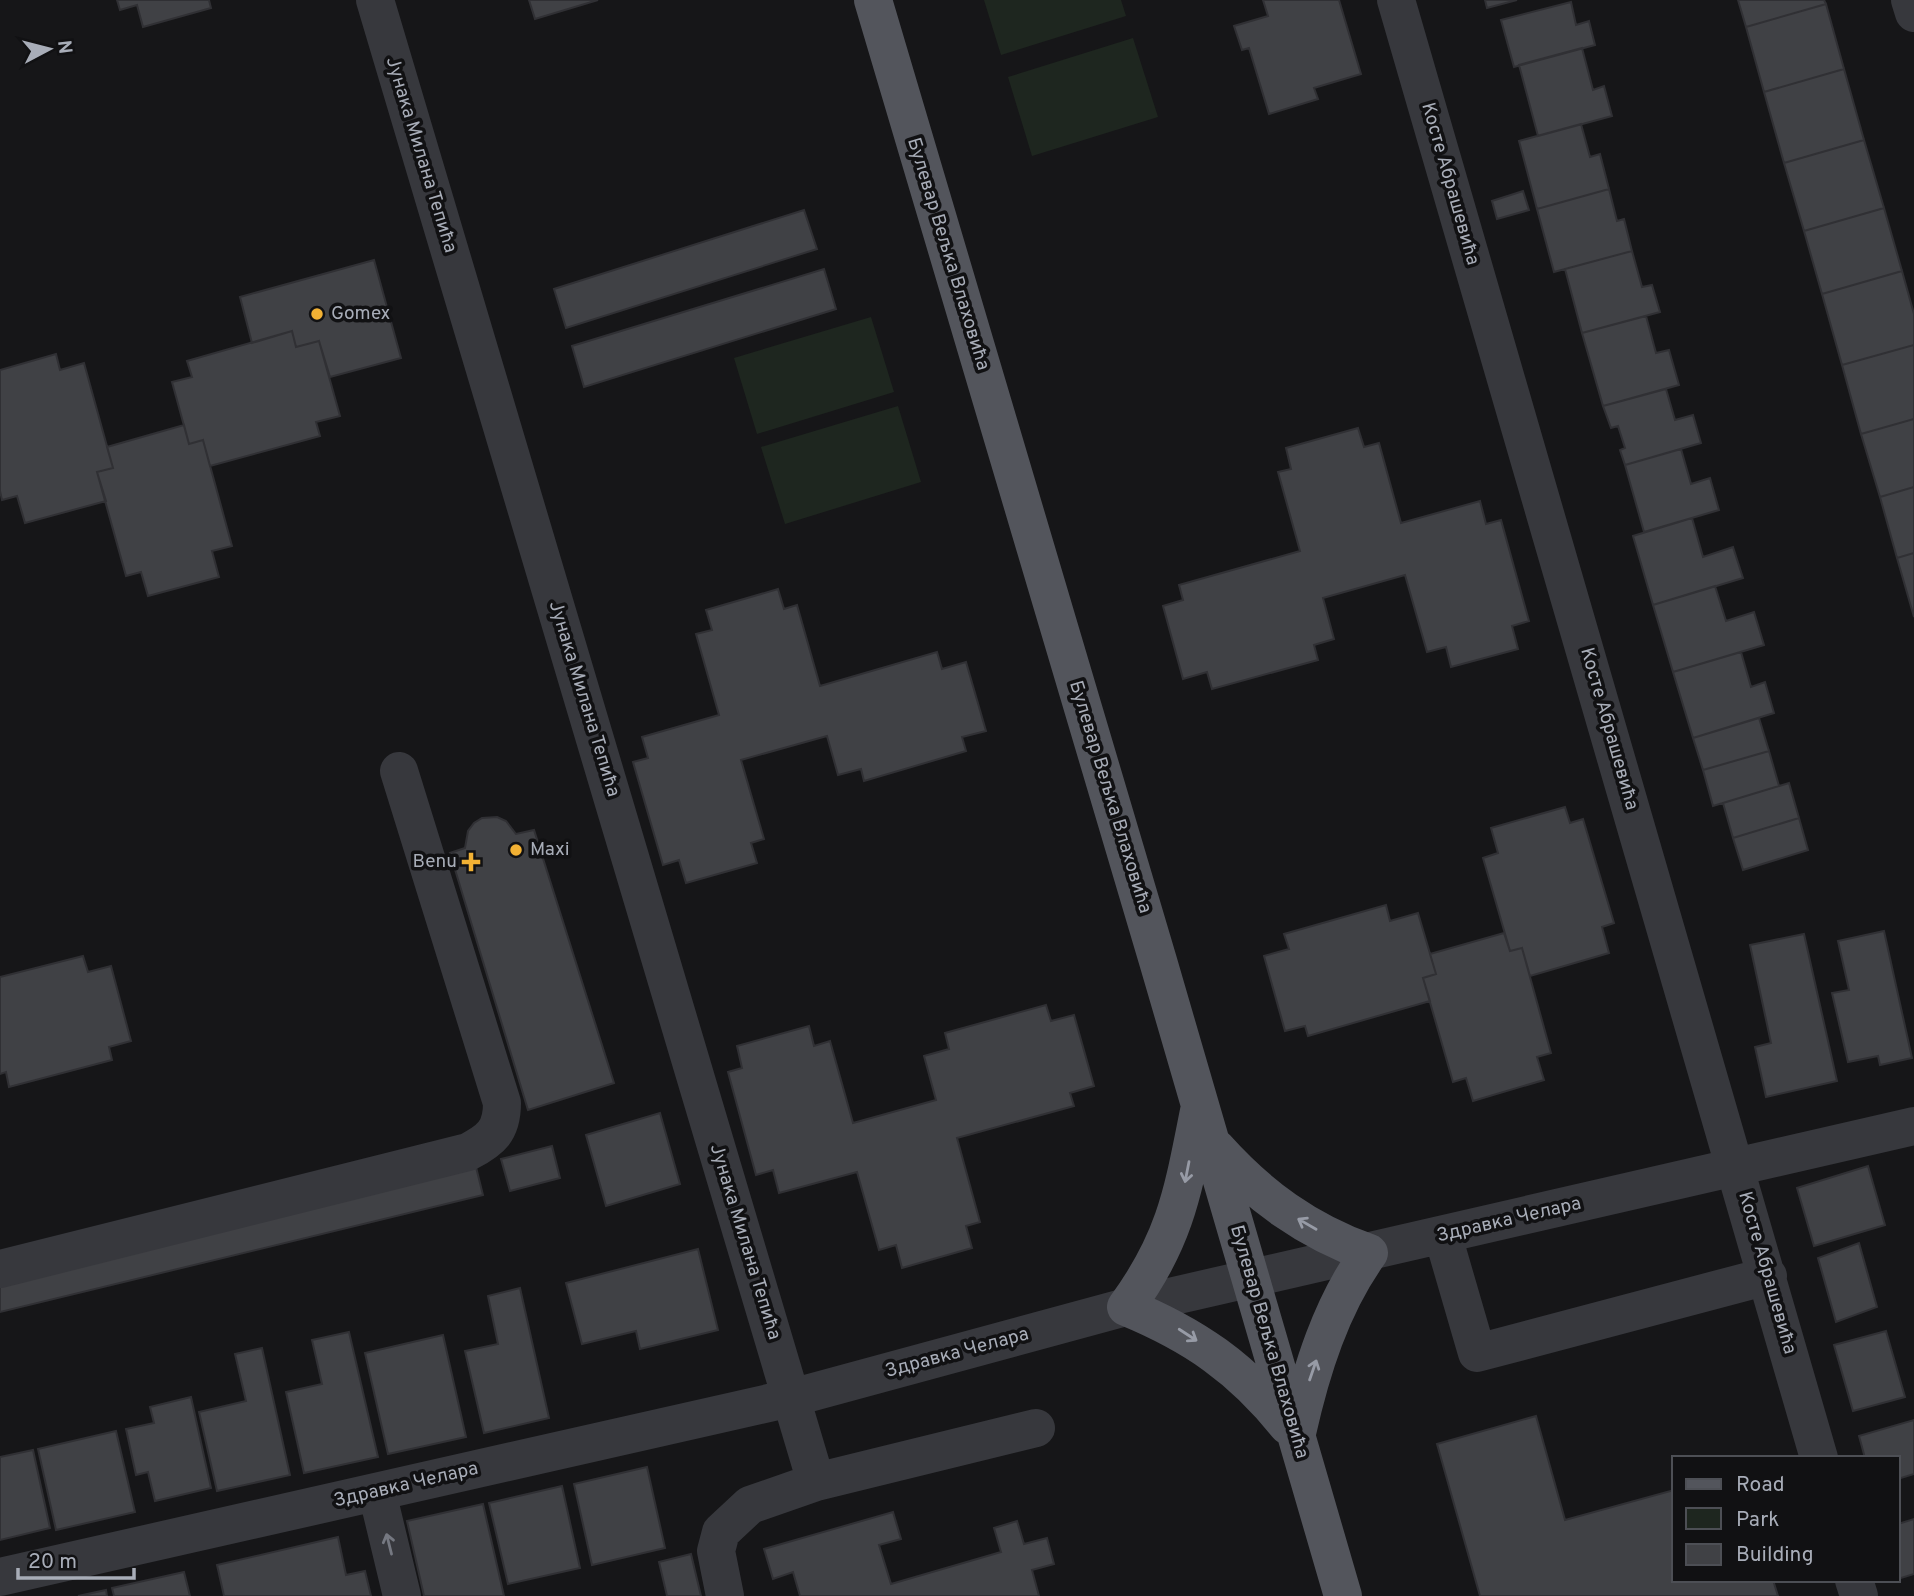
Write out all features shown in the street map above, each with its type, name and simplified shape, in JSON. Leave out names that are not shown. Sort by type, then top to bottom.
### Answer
[{"type":"main road","name":"Булевар Вељка Влаховића","points":[[873,0],[1201,1105],[1343,1596]]},
{"type":"main road","points":[[1201,1105],[1182,1195],[1166,1244],[1126,1307],[1174,1326],[1210,1349],[1257,1391],[1296,1436]]},
{"type":"main road","points":[[1212,1144],[1269,1200],[1338,1242],[1369,1253],[1353,1275],[1322,1344],[1307,1389],[1296,1436]]},
{"type":"street","name":"Јунака Милана Тепића","points":[[375,0],[816,1482]]},
{"type":"street","name":"Косте Абрашевића","points":[[1396,0],[1737,1167],[1818,1456]]},
{"type":"street","points":[[1910,0],[1914,13]]},
{"type":"street","points":[[0,1269],[467,1152],[496,1133],[502,1119],[502,1103],[399,771]]},
{"type":"street","name":"Здравка Челара","points":[[0,1577],[791,1398],[1126,1307],[1914,1126]]},
{"type":"street","points":[[1443,1236],[1478,1353],[1768,1276]]},
{"type":"street","points":[[725,1596],[716,1551],[721,1532],[750,1505],[816,1482],[1037,1428]]},
{"type":"street","points":[[377,1492],[402,1596]]},
{"type":"green space","points":[[984,0],[1121,0],[1126,16],[1001,55]]},
{"type":"green space","points":[[1133,38],[1158,117],[1032,156],[1008,77]]},
{"type":"green space","points":[[871,317],[894,392],[757,434],[734,358]]},
{"type":"green space","points":[[898,406],[921,482],[785,524],[761,447]]},
{"type":"building","points":[[117,0],[209,0],[211,8],[143,27],[137,5],[120,10]]},
{"type":"building","points":[[529,0],[598,0],[535,19]]},
{"type":"building","points":[[1263,0],[1339,0],[1361,74],[1314,88],[1318,99],[1269,114],[1249,48],[1242,50],[1234,26],[1268,16]]},
{"type":"building","points":[[1485,0],[1517,0],[1487,8]]},
{"type":"building","points":[[1738,0],[1824,0],[1826,4],[1746,27]]},
{"type":"building","points":[[1571,2],[1576,25],[1589,21],[1595,45],[1514,67],[1501,20]]},
{"type":"building","points":[[1826,4],[1844,69],[1764,92],[1746,27]]},
{"type":"building","points":[[1582,48],[1593,90],[1604,86],[1612,116],[1538,136],[1519,65]]},
{"type":"building","points":[[1844,69],[1864,140],[1784,163],[1764,92]]},
{"type":"building","points":[[1581,124],[1590,157],[1600,154],[1609,189],[1537,209],[1519,141]]},
{"type":"building","points":[[1864,140],[1884,208],[1804,231],[1784,163]]},
{"type":"building","points":[[1609,189],[1617,221],[1624,219],[1632,251],[1554,272],[1537,209]]},
{"type":"building","points":[[1523,191],[1529,210],[1497,219],[1492,201]]},
{"type":"building","points":[[1884,208],[1902,271],[1822,294],[1804,231]]},
{"type":"building","points":[[804,210],[817,249],[566,328],[554,289]]},
{"type":"building","points":[[1632,251],[1642,287],[1652,285],[1660,312],[1582,333],[1565,269]]},
{"type":"building","name":"Gomex","points":[[374,260],[401,358],[330,377],[319,341],[296,347],[292,331],[252,343],[240,297]]},
{"type":"building","points":[[824,269],[836,309],[584,387],[572,346]]},
{"type":"building","points":[[1902,271],[1914,314],[1914,345],[1842,365],[1822,294]]},
{"type":"building","points":[[1646,316],[1656,353],[1669,350],[1679,385],[1603,406],[1582,333]]},
{"type":"building","points":[[292,331],[296,347],[319,341],[340,416],[316,422],[320,436],[210,466],[203,440],[189,444],[172,382],[192,377],[187,361]]},
{"type":"building","points":[[1914,345],[1914,419],[1861,434],[1842,365]]},
{"type":"building","points":[[56,354],[60,370],[84,363],[113,468],[97,472],[106,501],[25,523],[17,496],[2,500],[0,491],[0,370]]},
{"type":"building","points":[[1666,389],[1675,420],[1693,415],[1701,443],[1625,465],[1620,450],[1625,448],[1618,426],[1611,428],[1603,406]]},
{"type":"building","points":[[1914,419],[1914,487],[1880,497],[1861,434]]},
{"type":"building","points":[[184,425],[189,444],[203,440],[232,546],[212,551],[219,577],[148,596],[141,572],[126,576],[97,472],[113,468],[107,447]]},
{"type":"building","points":[[1358,428],[1364,447],[1379,443],[1401,523],[1480,501],[1486,524],[1501,520],[1529,621],[1512,626],[1518,649],[1451,667],[1446,647],[1427,652],[1405,575],[1323,598],[1334,639],[1314,645],[1318,660],[1212,689],[1207,672],[1183,679],[1163,606],[1183,600],[1179,585],[1300,551],[1278,472],[1291,469],[1286,448]]},
{"type":"building","points":[[1681,449],[1691,484],[1710,478],[1719,510],[1644,532],[1625,465]]},
{"type":"building","points":[[1914,487],[1914,553],[1897,558],[1880,497]]},
{"type":"building","points":[[1692,518],[1703,557],[1733,547],[1743,578],[1653,605],[1633,536]]},
{"type":"building","points":[[1914,553],[1914,617],[1897,558]]},
{"type":"building","points":[[1715,586],[1726,621],[1754,612],[1764,645],[1673,672],[1653,605]]},
{"type":"building","points":[[778,589],[784,609],[797,605],[820,686],[937,652],[942,669],[966,662],[986,731],[962,737],[966,751],[864,781],[861,769],[838,775],[827,736],[741,760],[764,839],[751,843],[757,863],[686,883],[679,860],[663,865],[633,762],[648,758],[642,737],[719,715],[696,634],[712,630],[706,610]]},
{"type":"building","points":[[1741,652],[1751,687],[1765,682],[1774,713],[1693,738],[1673,672]]},
{"type":"building","points":[[1759,718],[1769,751],[1703,770],[1693,738]]},
{"type":"building","points":[[1769,751],[1779,786],[1713,806],[1703,770]]},
{"type":"building","points":[[1789,783],[1799,818],[1733,838],[1723,803]]},
{"type":"building","points":[[1565,807],[1570,823],[1583,819],[1614,923],[1602,927],[1609,953],[1530,976],[1522,948],[1510,951],[1483,858],[1498,853],[1491,828]]},
{"type":"building","points":[[497,817],[506,821],[516,834],[534,830],[614,1083],[528,1110],[450,853],[465,848],[468,831],[474,823],[482,818]]},
{"type":"building","points":[[1799,818],[1808,850],[1743,870],[1733,838]]},
{"type":"building","points":[[1386,905],[1390,921],[1418,913],[1436,974],[1423,978],[1430,1001],[1308,1036],[1305,1026],[1285,1031],[1264,956],[1289,949],[1284,934]]},
{"type":"building","points":[[1884,931],[1912,1058],[1880,1065],[1878,1056],[1848,1062],[1832,993],[1849,990],[1838,941]]},
{"type":"building","points":[[1504,933],[1510,951],[1522,948],[1551,1053],[1537,1057],[1544,1080],[1473,1101],[1466,1078],[1453,1082],[1423,978],[1436,974],[1430,954]]},
{"type":"building","points":[[1804,934],[1837,1081],[1766,1097],[1755,1047],[1771,1043],[1750,945]]},
{"type":"building","points":[[83,956],[88,972],[111,966],[131,1041],[109,1047],[112,1060],[9,1087],[6,1072],[0,1074],[0,977]]},
{"type":"building","points":[[1046,1005],[1051,1021],[1074,1015],[1094,1086],[1070,1093],[1074,1106],[957,1138],[980,1222],[966,1226],[972,1248],[902,1268],[896,1245],[879,1250],[857,1172],[779,1193],[773,1170],[756,1175],[728,1072],[742,1068],[737,1046],[809,1026],[814,1046],[830,1041],[853,1123],[936,1100],[924,1056],[949,1049],[945,1033]]},
{"type":"building","points":[[660,1113],[680,1184],[606,1206],[586,1135]]},
{"type":"building","points":[[552,1146],[560,1178],[510,1191],[501,1159]]},
{"type":"building","points":[[475,1163],[483,1195],[0,1312],[0,1279]]},
{"type":"building","points":[[1868,1166],[1885,1225],[1814,1246],[1797,1188]]},
{"type":"building","points":[[1859,1243],[1877,1307],[1836,1322],[1818,1258]]},
{"type":"building","points":[[698,1249],[718,1330],[640,1349],[636,1331],[582,1344],[566,1283]]},
{"type":"building","points":[[520,1288],[549,1418],[484,1433],[465,1351],[498,1344],[488,1296]]},
{"type":"building","points":[[1886,1331],[1905,1397],[1853,1411],[1834,1345]]},
{"type":"building","points":[[349,1332],[378,1457],[304,1473],[286,1392],[322,1384],[312,1340]]},
{"type":"building","points":[[443,1335],[466,1437],[388,1454],[365,1353]]},
{"type":"building","points":[[262,1348],[290,1475],[217,1491],[199,1412],[246,1401],[235,1354]]},
{"type":"building","points":[[191,1397],[211,1488],[155,1501],[148,1472],[136,1475],[126,1429],[154,1423],[150,1407]]},
{"type":"building","points":[[1536,1416],[1565,1520],[1672,1491],[1672,1582],[1774,1582],[1778,1596],[1480,1596],[1437,1444]]},
{"type":"building","points":[[1914,1420],[1914,1474],[1900,1478],[1900,1456],[1864,1456],[1859,1436]]},
{"type":"building","points":[[116,1431],[135,1512],[56,1530],[38,1449]]},
{"type":"building","points":[[33,1450],[50,1528],[0,1540],[0,1457]]},
{"type":"building","points":[[647,1467],[665,1548],[592,1565],[574,1484]]},
{"type":"building","points":[[562,1486],[580,1568],[508,1584],[489,1503]]},
{"type":"building","points":[[483,1504],[504,1596],[424,1596],[407,1521]]},
{"type":"building","points":[[893,1512],[901,1539],[879,1545],[891,1584],[1001,1552],[994,1528],[1017,1521],[1024,1544],[1047,1538],[1054,1564],[1032,1570],[1039,1596],[800,1596],[793,1572],[773,1579],[764,1549]]},
{"type":"building","points":[[1914,1519],[1914,1574],[1900,1578],[1900,1523]]},
{"type":"building","points":[[338,1537],[346,1575],[365,1571],[371,1596],[224,1596],[217,1565]]},
{"type":"building","points":[[691,1554],[701,1596],[667,1596],[659,1562]]},
{"type":"building","points":[[184,1572],[190,1596],[114,1596],[112,1588]]},
{"type":"building","points":[[106,1590],[107,1596],[78,1596]]},
{"type":"place","name":"Gomex","points":[[317,314]]},
{"type":"place","name":"Maxi","points":[[516,850]]},
{"type":"place","name":"Benu","points":[[471,862]]}]
